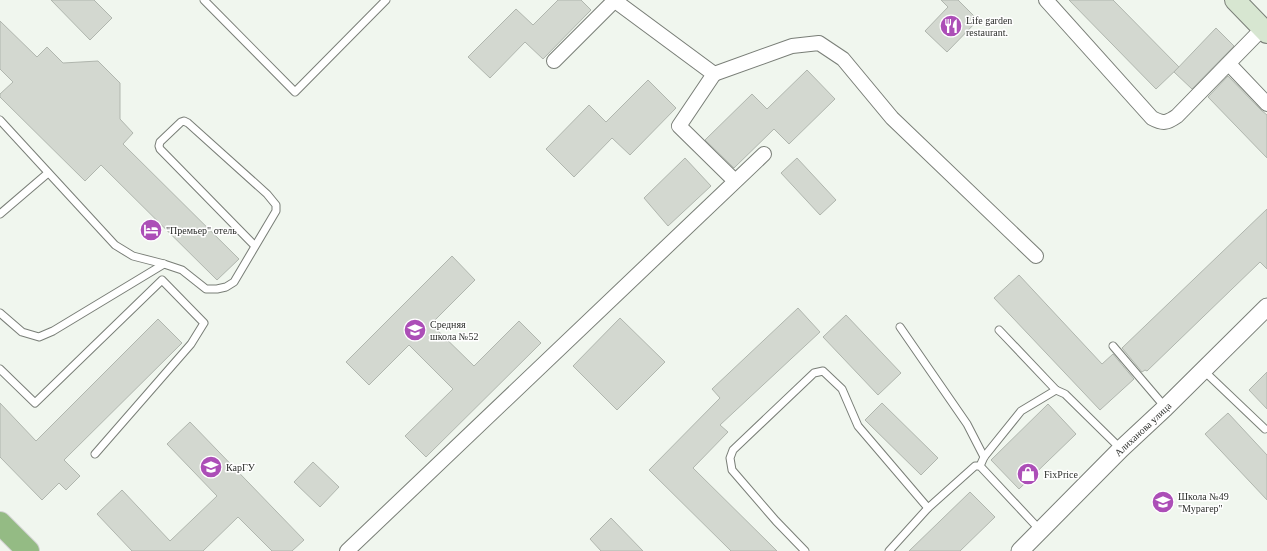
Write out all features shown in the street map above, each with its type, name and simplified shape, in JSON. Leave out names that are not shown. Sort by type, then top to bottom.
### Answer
[{"type":"highway","points":[[0,523],[23,549]]},
{"type":"main road","points":[[1235,0],[1265,30]]},
{"type":"street","points":[[554,61],[615,0],[714,74]]},
{"type":"street","points":[[1046,0],[1152,118],[1159,122],[1168,122],[1177,116],[1265,30]]},
{"type":"street","points":[[735,181],[679,126],[714,74],[792,46],[819,43],[843,59],[892,118],[1036,256]]},
{"type":"street","points":[[1229,64],[1267,104]]},
{"type":"street","points":[[347,551],[764,154]]},
{"type":"street","name":"Алиханова улица","points":[[1020,551],[1121,449],[1165,408],[1267,307]]},
{"type":"lane","points":[[204,0],[295,92],[386,0]]},
{"type":"lane","points":[[0,120],[115,245],[133,256],[182,270],[206,289],[217,290],[234,282],[276,211],[276,205],[267,194],[184,121],[181,122],[160,142],[160,149],[255,246]]},
{"type":"lane","points":[[0,214],[48,172]]},
{"type":"lane","points":[[0,312],[22,332],[39,337],[53,331],[164,264]]},
{"type":"lane","points":[[0,369],[35,403],[162,280],[204,323],[191,344],[95,454]]},
{"type":"lane","points":[[900,326],[967,424],[984,457]]},
{"type":"lane","points":[[1000,330],[1056,390],[1065,394],[1121,449]]},
{"type":"lane","points":[[1113,346],[1165,408]]},
{"type":"lane","points":[[1203,370],[1266,429]]},
{"type":"lane","points":[[805,551],[776,521],[732,470],[730,458],[733,450],[795,390],[818,371],[823,371],[842,389],[858,426],[928,508]]},
{"type":"lane","points":[[980,466],[984,457],[1021,411],[1056,390]]},
{"type":"lane","points":[[890,551],[928,508],[970,469],[975,466],[980,466]]},
{"type":"lane","points":[[980,466],[1041,530]]},
{"type":"building","points":[[51,0],[94,0],[112,18],[90,40]]},
{"type":"building","points":[[558,0],[581,0],[591,10],[543,59],[525,42],[490,78],[468,57],[516,9],[533,25]]},
{"type":"building","name":"Life garden restaurant.","points":[[941,0],[958,0],[978,20],[947,52],[925,31],[948,7]]},
{"type":"building","points":[[1069,0],[1113,0],[1179,67],[1156,89]]},
{"type":"building","points":[[0,21],[37,57],[47,47],[63,63],[98,61],[120,83],[120,119],[133,133],[123,144],[239,259],[217,280],[101,165],[85,181],[0,97],[0,94],[13,82],[0,69]]},
{"type":"building","points":[[1216,28],[1234,46],[1192,89],[1174,72]]},
{"type":"building","points":[[807,70],[835,99],[789,144],[774,129],[734,168],[705,140],[752,94],[767,109]]},
{"type":"building","points":[[1228,76],[1267,115],[1267,158],[1208,97]]},
{"type":"building","points":[[648,80],[676,108],[630,155],[612,138],[574,177],[546,149],[589,105],[606,122]]},
{"type":"building","points":[[685,158],[711,186],[668,226],[644,198]]},
{"type":"building","points":[[797,158],[836,200],[820,215],[781,173]]},
{"type":"building","points":[[1267,209],[1267,269],[1260,262],[1147,371],[1145,370],[1142,372],[1122,348]]},
{"type":"building","points":[[452,256],[475,280],[431,324],[474,366],[519,321],[541,343],[426,457],[405,436],[453,389],[409,345],[369,385],[346,362]]},
{"type":"building","points":[[1019,275],[1102,364],[1113,354],[1134,379],[1100,410],[994,298]]},
{"type":"building","points":[[798,308],[820,332],[720,425],[728,432],[693,468],[777,551],[731,551],[649,470],[720,398],[712,389]]},
{"type":"building","points":[[846,315],[901,373],[878,395],[823,337]]},
{"type":"building","points":[[620,318],[665,362],[617,410],[573,366]]},
{"type":"building","points":[[158,319],[182,343],[64,460],[80,476],[66,490],[59,483],[42,500],[0,457],[0,403],[36,441]]},
{"type":"building","points":[[1267,372],[1267,409],[1249,390]]},
{"type":"building","points":[[882,403],[938,458],[921,475],[865,420]]},
{"type":"building","points":[[1048,404],[1076,434],[1019,489],[991,460]]},
{"type":"building","points":[[1228,413],[1267,455],[1267,500],[1205,434]]},
{"type":"building","name":"КарГУ","points":[[190,422],[304,540],[292,551],[272,551],[238,517],[203,551],[132,551],[97,514],[122,490],[170,541],[217,496],[167,444]]},
{"type":"building","points":[[313,462],[339,487],[320,507],[294,482]]},
{"type":"building","points":[[970,492],[995,517],[960,551],[909,551]]},
{"type":"building","points":[[611,518],[643,551],[601,551],[590,539]]},
{"type":"place","name":"Life garden restaurant.","points":[[951,26]]},
{"type":"place","name":"\"Премьер\" отель","points":[[151,230]]},
{"type":"place","name":"Средняя школа №52","points":[[415,330]]},
{"type":"place","name":"КарГУ","points":[[211,467]]},
{"type":"place","name":"FixPrice","points":[[1028,474]]},
{"type":"place","name":"Школа №49 \"Мурагер\"","points":[[1163,502]]}]
